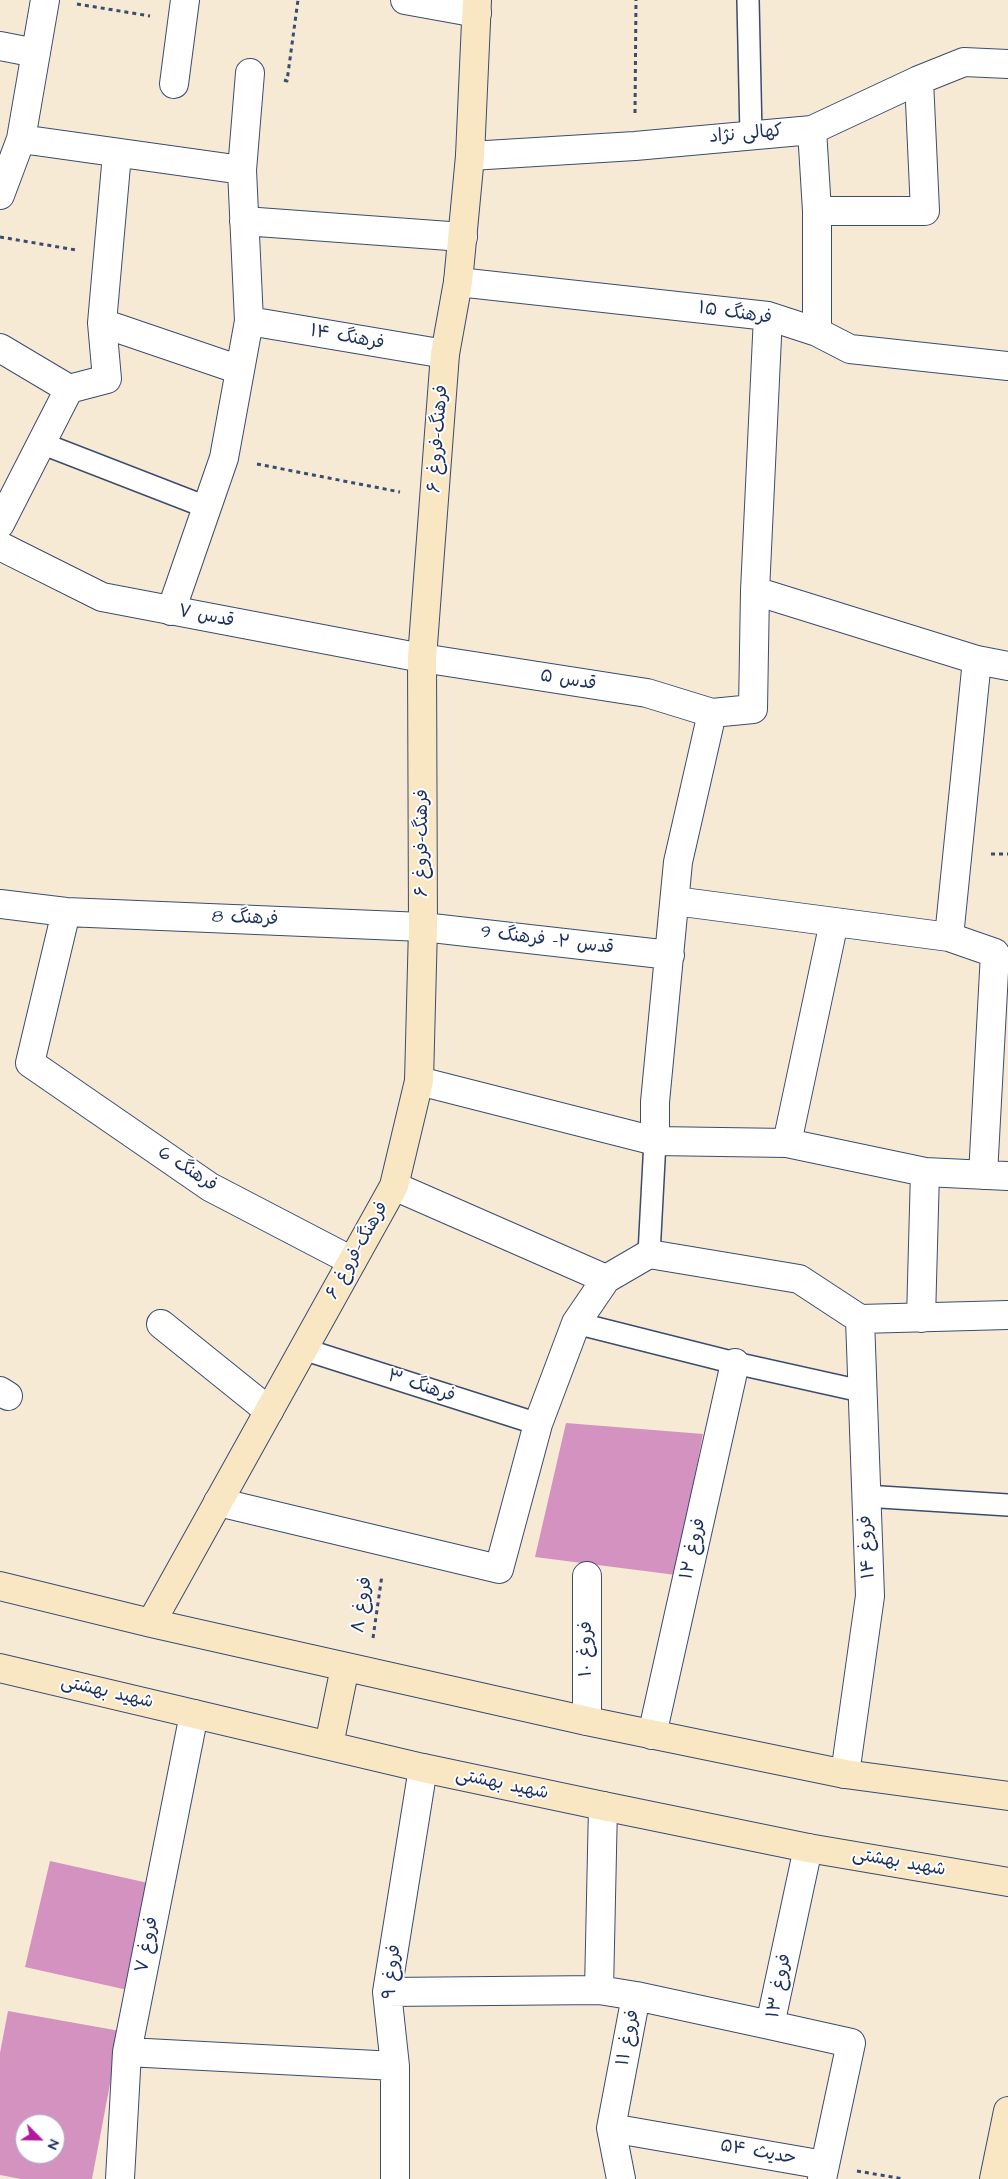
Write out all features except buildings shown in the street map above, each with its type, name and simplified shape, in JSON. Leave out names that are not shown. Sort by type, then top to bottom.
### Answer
[{"type":"main road","name":"فرهنگ-فروغ ۶","points":[[151,1622],[394,1186],[420,1081],[423,927],[422,658],[445,354],[458,282],[470,156],[477,6]]},
{"type":"main road","points":[[0,1586],[357,1670],[652,1735],[845,1774],[1008,1796]]},
{"type":"main road","name":"شهید بهشتی","points":[[0,1668],[423,1768],[808,1848],[1008,1882]]},
{"type":"main road","points":[[329,1745],[357,1670]]},
{"type":"main road","points":[[994,2179],[1008,2110]]},
{"type":"street","points":[[405,0],[477,6]]},
{"type":"street","points":[[0,195],[21,139],[36,53],[57,2]]},
{"type":"street","points":[[174,84],[184,11]]},
{"type":"street","points":[[0,46],[36,53]]},
{"type":"street","name":"کهالی نژاد","points":[[470,156],[635,146],[751,134],[812,130],[919,80],[964,62],[1008,64]]},
{"type":"street","points":[[171,611],[224,458],[249,321],[242,170],[250,73]]},
{"type":"street","points":[[817,211],[925,211],[919,80]]},
{"type":"street","points":[[812,130],[817,211],[817,332]]},
{"type":"street","points":[[21,139],[117,154],[242,170]]},
{"type":"street","points":[[0,348],[69,389],[107,379],[102,323],[117,154]]},
{"type":"street","points":[[244,221],[463,237]]},
{"type":"street","name":"فرهنگ ۱۵","points":[[458,282],[768,316],[817,332],[850,348],[1008,366]]},
{"type":"street","points":[[655,1142],[655,1102],[678,862],[712,713],[753,709],[755,591],[768,316]]},
{"type":"street","name":"فرهنگ ۱۴","points":[[249,321],[445,354]]},
{"type":"street","points":[[102,323],[240,370]]},
{"type":"street","points":[[0,524],[69,389]]},
{"type":"street","name":"قدس ۷","points":[[0,546],[102,598],[422,658]]},
{"type":"street","points":[[755,591],[976,660],[1008,666]]},
{"type":"street","name":"قدس ۵","points":[[422,658],[647,693],[712,713]]},
{"type":"street","points":[[949,937],[976,660]]},
{"type":"street","points":[[420,1081],[655,1142],[787,1143],[925,1172],[996,1175],[1000,992],[995,953],[949,937],[675,901]]},
{"type":"street","points":[[0,904],[66,912]]},
{"type":"street","name":"فرهنگ 8","points":[[66,912],[423,927]]},
{"type":"street","name":"فرهنگ 6","points":[[66,912],[30,1063],[210,1186],[352,1261]]},
{"type":"street","points":[[787,1143],[834,922]]},
{"type":"street","name":"قدس ۲- فرهنگ 9","points":[[423,927],[670,955]]},
{"type":"street","points":[[921,1318],[925,1172]]},
{"type":"street","points":[[394,1186],[606,1279]]},
{"type":"street","points":[[218,1502],[499,1569],[538,1424],[576,1323],[606,1279],[649,1254],[799,1279],[860,1319],[1008,1315]]},
{"type":"street","name":"فروغ ۱۴","points":[[845,1774],[870,1596],[861,1391],[860,1319]]},
{"type":"street","points":[[161,1324],[268,1411]]},
{"type":"street","name":"فروغ ۱۲","points":[[652,1735],[735,1363]]},
{"type":"street","name":"فروغ ۱۰","points":[[587,1576],[587,1721]]},
{"type":"street","name":"فروغ ۷","points":[[120,2179],[127,2052],[194,1714]]},
{"type":"street","name":"فروغ ۹","points":[[395,2179],[395,2066],[387,1992],[423,1768]]},
{"type":"street","points":[[599,1990],[603,1806]]},
{"type":"street","name":"فروغ ۱۳","points":[[808,1848],[770,2025],[852,2043],[823,2172]]},
{"type":"street","name":"فروغ ۱۱","points":[[387,1992],[599,1990],[636,1996],[611,2128],[621,2179]]},
{"type":"street","points":[[636,1996],[770,2025]]},
{"type":"street","points":[[127,2052],[395,2066]]},
{"type":"street","name":"حدیث ۵۴","points":[[611,2128],[823,2172]]},
{"type":"lane","points":[[748,0],[751,134]]},
{"type":"lane","points":[[41,443],[206,507]]},
{"type":"lane","points":[[649,1254],[655,1142]]},
{"type":"lane","points":[[576,1323],[735,1363],[861,1391]]},
{"type":"lane","name":"فرهنگ ۳","points":[[303,1349],[538,1424]]},
{"type":"lane","points":[[865,1496],[1008,1505]]},
{"type":"path","points":[[250,73],[287,81],[298,0]]},
{"type":"path","points":[[635,146],[636,0]]},
{"type":"path","points":[[57,2],[184,11]]},
{"type":"path","points":[[0,237],[108,256]]},
{"type":"path","points":[[224,458],[435,499]]},
{"type":"path","name":"فروغ ۸","points":[[357,1670],[386,1542]]},
{"type":"path","points":[[823,2172],[904,2179]]}]
